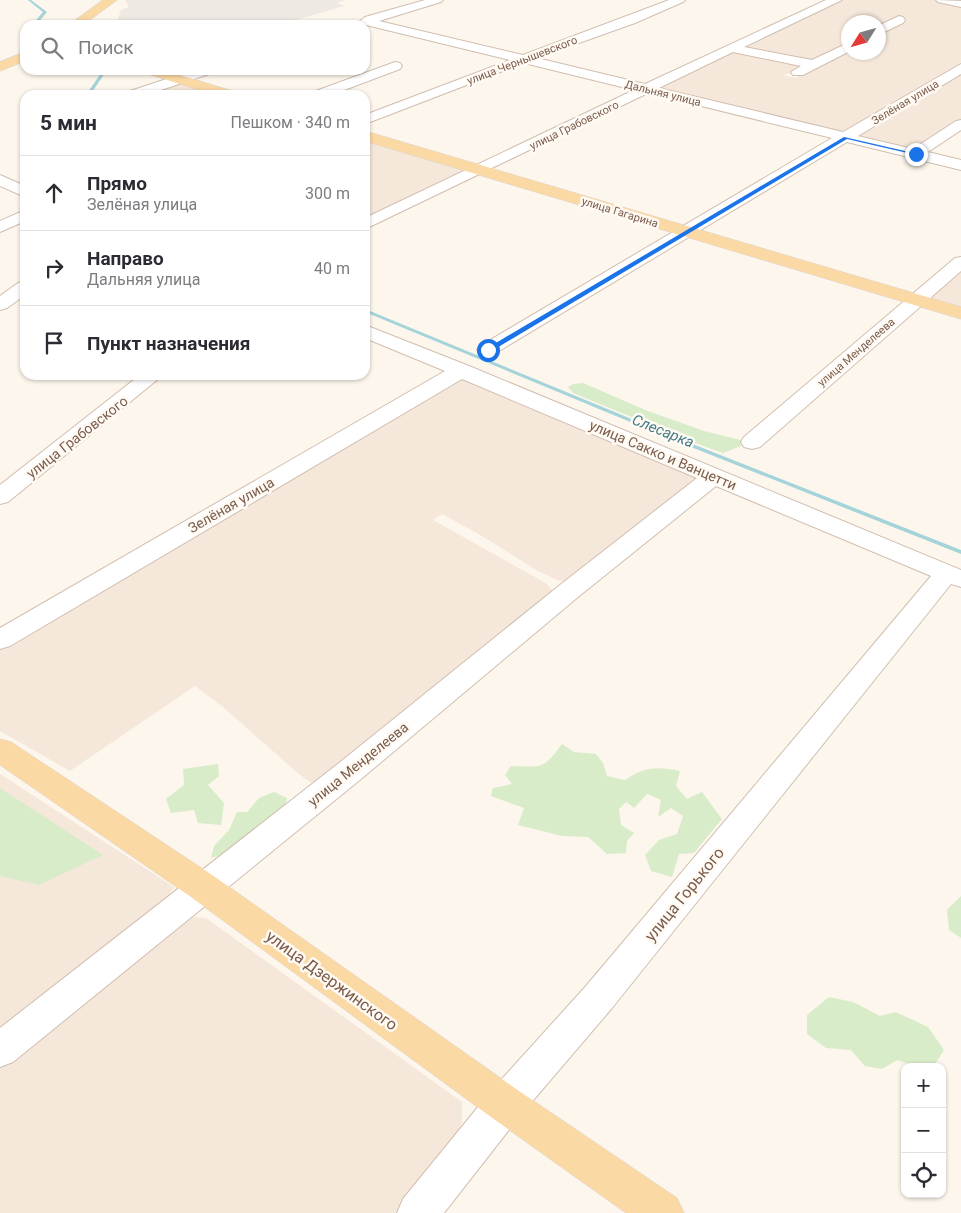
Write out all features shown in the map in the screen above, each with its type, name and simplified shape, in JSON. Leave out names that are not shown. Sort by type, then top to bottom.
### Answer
[{"type":"main road","points":[[80,20],[93,6],[111,0]]},
{"type":"main road","points":[[93,6],[104,12],[101,20]]},
{"type":"main road","points":[[0,67],[20,58]]},
{"type":"main road","points":[[166,75],[214,90]]},
{"type":"main road","name":"улица Гагарина","points":[[370,138],[961,313]]},
{"type":"main road","name":"улица Дзержинского","points":[[0,750],[203,887],[505,1104],[662,1213]]},
{"type":"street","points":[[370,20],[437,0]]},
{"type":"street","name":"улица Чернышевского","points":[[370,118],[631,20],[679,0]]},
{"type":"street","name":"улица Грабовского","points":[[370,222],[836,0]]},
{"type":"street","points":[[942,0],[961,4]]},
{"type":"street","points":[[886,27],[898,20]]},
{"type":"street","name":"Дальняя улица","points":[[370,25],[524,59],[961,165]]},
{"type":"street","points":[[732,48],[812,64]]},
{"type":"street","points":[[791,76],[841,50]]},
{"type":"street","points":[[331,90],[395,66]]},
{"type":"street","name":"Зелёная улица","points":[[488,350],[961,68]]},
{"type":"street","points":[[147,90],[191,75]]},
{"type":"street","points":[[916,154],[961,124]]},
{"type":"street","points":[[0,180],[20,190]]},
{"type":"street","points":[[0,227],[20,217]]},
{"type":"street","name":"улица Менделеева","points":[[752,442],[961,262]]},
{"type":"street","points":[[0,304],[20,291]]},
{"type":"street","name":"улица Сакко и Ванцетти","points":[[370,333],[954,576]]},
{"type":"street","name":"Зелёная улица","points":[[0,640],[462,370]]},
{"type":"street","name":"улица Грабовского","points":[[0,498],[147,380]]},
{"type":"street","name":"улица Менделеева","points":[[0,1050],[350,771],[569,591],[714,476]]},
{"type":"street","name":"улица Горького","points":[[418,1213],[505,1104],[599,997],[954,576]]},
{"type":"shaded area","points":[[125,0],[345,0],[337,3],[344,6],[295,20],[118,20],[121,10],[129,7]]},
{"type":"shaded area","points":[[840,0],[935,0],[961,5],[961,65],[842,135],[653,88],[732,50],[805,65],[782,75],[796,78],[817,64],[841,52],[841,60],[886,60],[886,15],[841,15],[841,48],[811,61],[739,47]]},
{"type":"shaded area","points":[[961,71],[961,120],[913,150],[857,136]]},
{"type":"shaded area","points":[[177,83],[203,90],[154,90]]},
{"type":"shaded area","points":[[370,142],[463,170],[464,173],[370,218]]},
{"type":"shaded area","points":[[961,270],[961,309],[933,300],[933,296]]},
{"type":"shaded area","points":[[458,376],[701,475],[572,581],[559,581],[538,571],[477,533],[442,514],[433,520],[544,582],[556,593],[317,787],[300,775],[223,707],[195,686],[70,771],[0,731],[0,646]]},
{"type":"shaded area","points":[[0,774],[174,887],[159,909],[0,1031]]},
{"type":"shaded area","points":[[191,917],[206,918],[462,1102],[462,1123],[453,1142],[396,1213],[0,1213],[0,1063]]},
{"type":"green space","points":[[583,383],[648,411],[704,431],[741,440],[741,446],[723,453],[573,393],[568,387],[573,384]]},
{"type":"green space","points":[[562,744],[574,752],[596,754],[603,763],[607,776],[625,780],[638,772],[651,769],[664,768],[680,771],[676,786],[687,799],[702,792],[722,819],[694,853],[679,854],[672,877],[651,871],[645,855],[659,840],[677,834],[683,816],[671,808],[658,817],[661,800],[647,794],[634,808],[626,802],[619,809],[621,825],[634,833],[627,841],[626,853],[607,854],[588,837],[562,836],[518,825],[524,808],[491,796],[493,788],[512,784],[505,775],[511,766],[529,767],[546,763]]},
{"type":"green space","points":[[218,764],[219,776],[208,785],[224,803],[221,825],[198,823],[194,810],[171,813],[166,799],[184,785],[183,769]]},
{"type":"green space","points":[[0,788],[103,855],[39,885],[0,876]]},
{"type":"green space","points":[[274,792],[287,798],[285,809],[228,853],[211,858],[214,846],[229,830],[237,812],[247,812],[259,798]]},
{"type":"green space","points":[[961,896],[961,938],[949,930],[947,910]]},
{"type":"green space","points":[[829,997],[853,1002],[880,1016],[896,1012],[928,1027],[944,1050],[936,1063],[906,1063],[897,1060],[882,1069],[865,1066],[851,1050],[826,1048],[807,1034],[807,1015]]},
{"type":"waterway","name":"Слесарка","points":[[29,0],[45,12],[38,20]]},
{"type":"waterway","name":"Слесарка","points":[[91,90],[102,75]]},
{"type":"waterway","name":"Слесарка","points":[[370,312],[683,442],[961,552]]},
{"type":"route","points":[[488,350],[846,138],[916,154]]}]
